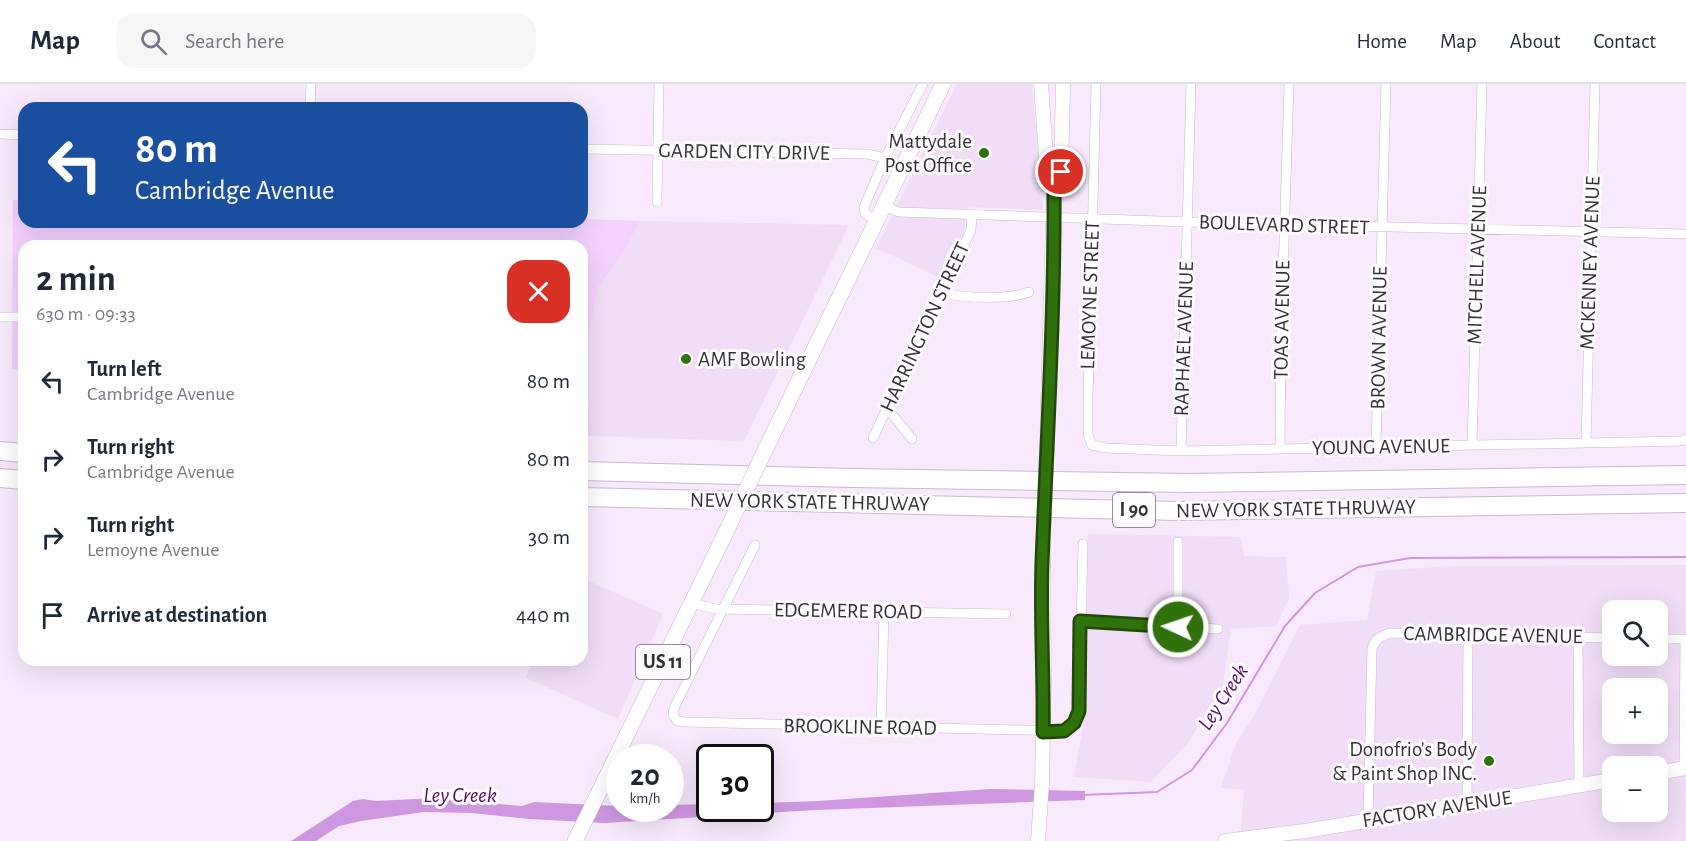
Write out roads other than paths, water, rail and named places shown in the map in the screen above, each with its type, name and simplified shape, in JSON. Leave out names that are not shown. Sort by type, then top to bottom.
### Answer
[{"type":"highway","points":[[0,451],[18,452]]},
{"type":"highway","name":"NEW YORK STATE THRUWAY","points":[[588,471],[874,479],[1190,483],[1686,475]]},
{"type":"highway","points":[[0,478],[18,480]]},
{"type":"highway","name":"NEW YORK STATE THRUWAY","points":[[588,497],[1179,511],[1686,503]]},
{"type":"main road","name":"US 11","points":[[577,838],[943,84]]},
{"type":"street","points":[[310,102],[311,84]]},
{"type":"street","points":[[657,202],[659,84]]},
{"type":"street","points":[[876,222],[865,213],[864,207],[885,158],[923,84]]},
{"type":"street","points":[[1038,841],[1043,732],[1043,545],[1054,218],[1054,184],[1047,171],[1041,84]]},
{"type":"street","points":[[1054,184],[1061,172],[1063,84]]},
{"type":"street","name":"LEMOYNE STREET","points":[[1088,435],[1096,84]]},
{"type":"street","name":"RAPHAEL AVENUE","points":[[1181,451],[1191,84]]},
{"type":"street","name":"TOAS AVENUE","points":[[1280,449],[1288,84]]},
{"type":"street","name":"BROWN AVENUE","points":[[1376,447],[1386,84]]},
{"type":"street","name":"MITCHELL AVENUE","points":[[1472,445],[1482,84]]},
{"type":"street","name":"MCKENNEY AVENUE","points":[[1586,443],[1595,84]]},
{"type":"street","points":[[0,134],[18,135]]},
{"type":"street","name":"GARDEN CITY DRIVE","points":[[588,149],[867,154],[885,158],[902,169]]},
{"type":"street","name":"BOULEVARD STREET","points":[[883,206],[900,212],[1054,218],[1686,234]]},
{"type":"street","name":"HARRINGTON STREET","points":[[873,438],[971,230],[972,214]]},
{"type":"street","points":[[943,292],[954,296],[1010,296],[1029,292]]},
{"type":"street","points":[[0,317],[18,317]]},
{"type":"street","points":[[887,408],[912,439]]},
{"type":"street","name":"YOUNG AVENUE","points":[[1088,435],[1092,445],[1106,448],[1181,451],[1684,440]]},
{"type":"street","points":[[1178,542],[1178,627]]},
{"type":"street","points":[[1043,732],[1064,731],[1077,717],[1079,711],[1083,543]]},
{"type":"street","points":[[723,610],[755,545]]},
{"type":"street","name":"EDGEMERE ROAD","points":[[691,603],[723,610],[1006,614]]},
{"type":"street","name":"BROOKLINE ROAD","points":[[723,610],[674,708],[673,714],[677,720],[1043,732]]},
{"type":"street","points":[[881,728],[884,612]]},
{"type":"street","points":[[1080,621],[1218,629]]},
{"type":"street","name":"CAMBRIDGE AVENUE","points":[[1368,820],[1372,648],[1375,640],[1383,634],[1391,633],[1602,638]]},
{"type":"street","points":[[1467,804],[1468,635]]},
{"type":"street","points":[[1578,637],[1579,786]]},
{"type":"street","points":[[1668,639],[1685,639],[1685,768],[1668,771]]},
{"type":"street","name":"FACTORY AVENUE","points":[[1225,841],[1305,831],[1602,782]]},
{"type":"waterway","name":"Ley Creek","points":[[1082,795],[1157,792],[1192,770],[1227,723],[1285,626],[1315,593],[1358,567],[1410,558],[1686,557]]},
{"type":"place","name":"Mattydale Post Office","points":[[984,153]]},
{"type":"place","name":"AMF Bowling","points":[[686,359]]},
{"type":"place","name":"Donofrio's Body & Paint Shop INC.","points":[[1489,761]]}]
